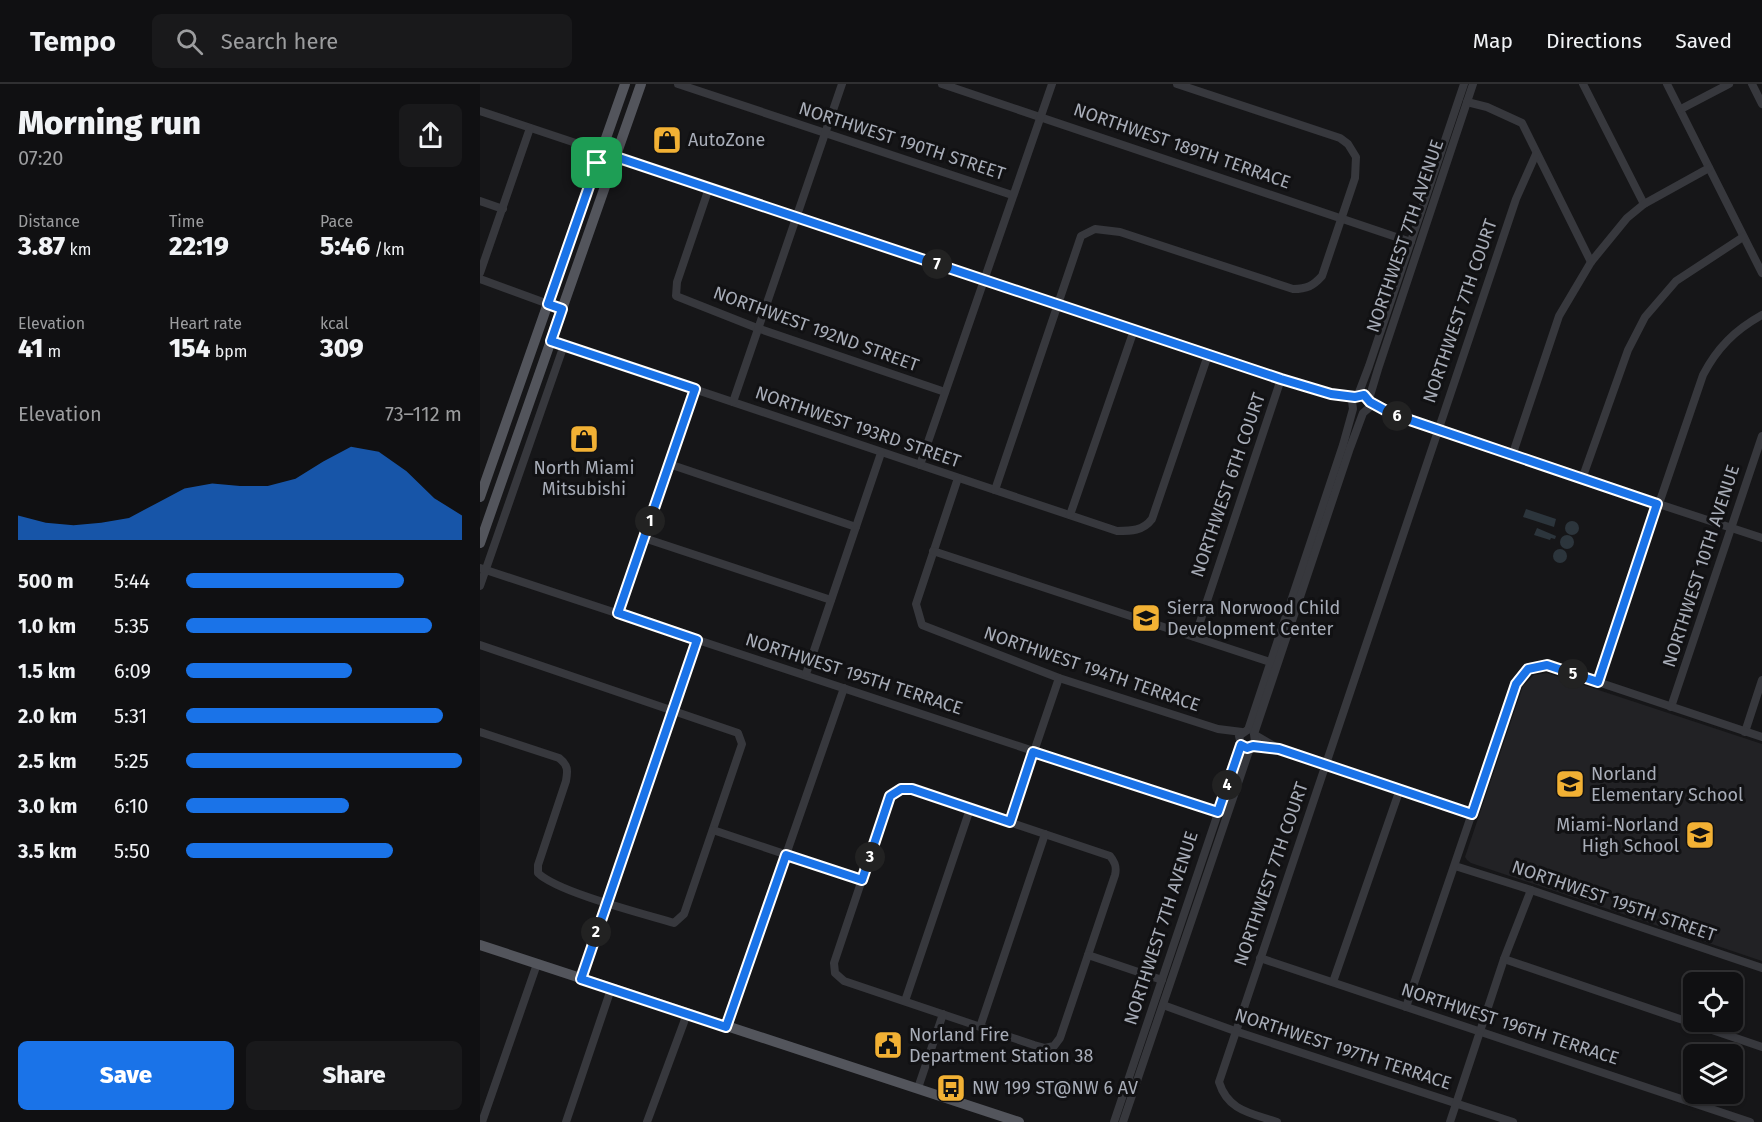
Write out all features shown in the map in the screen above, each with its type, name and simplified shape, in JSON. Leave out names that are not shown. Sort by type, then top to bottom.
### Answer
[{"type":"main road","points":[[480,497],[625,84]]},
{"type":"main road","points":[[480,543],[482,528],[551,341],[641,84]]},
{"type":"main road","points":[[480,945],[1019,1122]]},
{"type":"street","name":"NORTHWEST 190TH STREET","points":[[678,84],[1012,195]]},
{"type":"street","points":[[733,402],[842,84]]},
{"type":"street","name":"NORTHWEST 189TH TERRACE","points":[[942,84],[1411,242]]},
{"type":"street","points":[[920,465],[1052,84]]},
{"type":"street","points":[[995,490],[1056,304],[1081,236],[1095,229],[1120,232],[1293,289],[1305,289],[1315,285],[1322,276],[1355,178],[1356,157],[1348,144],[1340,138],[1177,84]]},
{"type":"street","name":"NORTHWEST 7TH AVENUE","points":[[1123,1122],[1163,1005],[1248,739],[1270,662],[1355,402],[1464,84]]},
{"type":"street","name":"NORTHWEST 7TH AVENUE","points":[[1114,1122],[1218,812],[1248,739],[1367,406],[1473,84]]},
{"type":"street","points":[[1583,84],[1644,204]]},
{"type":"street","points":[[1668,84],[1762,273]]},
{"type":"street","points":[[1681,109],[1729,84]]},
{"type":"street","points":[[1752,84],[1762,104]]},
{"type":"street","points":[[1467,102],[1487,107],[1522,123],[1591,262]]},
{"type":"street","points":[[480,111],[1355,402]]},
{"type":"street","points":[[480,273],[530,128]]},
{"type":"street","name":"NORTHWEST 7TH COURT","points":[[1277,1122],[1238,1109],[1223,1095],[1219,1082],[1516,199],[1536,154]]},
{"type":"street","points":[[1512,456],[1559,316],[1591,262],[1627,218],[1644,204],[1709,168]]},
{"type":"street","name":"NORTHWEST 192ND STREET","points":[[709,188],[677,282],[676,296],[757,328],[945,392]]},
{"type":"street","points":[[480,201],[503,208]]},
{"type":"street","points":[[1582,479],[1628,350],[1645,317],[1676,281],[1743,237]]},
{"type":"street","points":[[480,279],[562,309]]},
{"type":"street","points":[[1598,682],[1703,375],[1712,356],[1725,340],[1762,315]]},
{"type":"street","points":[[1070,516],[1134,330]]},
{"type":"street","name":"NORTHWEST 193RD STREET","points":[[551,341],[1117,531],[1134,531],[1148,525],[1152,519],[1208,355]]},
{"type":"street","points":[[480,586],[483,569],[564,345]]},
{"type":"street","name":"NORTHWEST 6TH COURT","points":[[1195,637],[1281,379]]},
{"type":"street","points":[[618,613],[695,389]]},
{"type":"street","points":[[1355,402],[1364,395],[1367,406]]},
{"type":"street","points":[[1355,402],[1356,412],[1367,406],[1762,538]]},
{"type":"street","name":"NORTHWEST 10TH AVENUE","points":[[1671,707],[1762,436]]},
{"type":"street","points":[[806,674],[881,453]]},
{"type":"street","points":[[669,464],[856,527]]},
{"type":"street","points":[[958,478],[933,551],[1270,662]]},
{"type":"street","points":[[644,538],[831,600]]},
{"type":"street","name":"NORTHWEST 194TH TERRACE","points":[[933,551],[916,604],[922,625],[1059,678],[1472,813]]},
{"type":"street","name":"NORTHWEST 195TH TERRACE","points":[[483,569],[1218,812]]},
{"type":"street","points":[[581,979],[697,640]]},
{"type":"street","points":[[480,645],[738,733],[742,744],[684,914],[674,923],[546,881],[538,873],[538,865],[566,781],[568,771],[565,763],[559,758],[480,732]]},
{"type":"street","points":[[1406,1007],[1516,684],[1528,669],[1547,665],[1762,737]]},
{"type":"street","points":[[1010,822],[1059,678]]},
{"type":"street","points":[[1745,732],[1762,680]]},
{"type":"street","points":[[726,1027],[844,688]]},
{"type":"street","points":[[901,789],[912,789],[970,809],[1110,856],[1116,865],[1115,875],[1060,1038],[1054,1046],[1045,1048],[1034,1045],[844,981],[835,973],[834,963],[890,796],[901,789]]},
{"type":"street","points":[[1333,982],[1400,789]]},
{"type":"street","points":[[905,1001],[970,809]]},
{"type":"street","points":[[713,830],[862,880]]},
{"type":"street","points":[[980,1026],[1045,834]]},
{"type":"street","name":"NORTHWEST 195TH STREET","points":[[1455,866],[1762,968]]},
{"type":"street","points":[[1450,1122],[1504,959],[1531,890]]},
{"type":"street","points":[[1088,955],[1162,980]]},
{"type":"street","name":"NORTHWEST 196TH TERRACE","points":[[1260,958],[1750,1122]]},
{"type":"street","points":[[1504,959],[1762,1047]]},
{"type":"street","points":[[482,1122],[537,964]]},
{"type":"street","points":[[566,1122],[611,989]]},
{"type":"street","name":"NORTHWEST 197TH TERRACE","points":[[1163,1005],[1235,1031],[1513,1122]]},
{"type":"street","points":[[647,1122],[687,1014]]},
{"type":"street","points":[[918,1088],[943,1014]]},
{"type":"shaded area","points":[[1526,509],[1556,519],[1554,527],[1523,517]]},
{"type":"shaded area","points":[[1572,521],[1577,523],[1579,528],[1577,533],[1572,535],[1567,533],[1565,528],[1567,523]]},
{"type":"shaded area","points":[[1537,528],[1556,536],[1555,539],[1550,540],[1534,535]]},
{"type":"shaded area","points":[[1567,535],[1572,537],[1574,542],[1572,547],[1567,549],[1562,547],[1560,542],[1562,537]]},
{"type":"shaded area","points":[[1560,549],[1565,551],[1567,556],[1565,561],[1560,563],[1555,561],[1553,556],[1555,551]]},
{"type":"shaded area","name":"Norland Elementary School","points":[[1547,673],[1762,744],[1762,961],[1467,860],[1465,857],[1523,686],[1534,675]]},
{"type":"place","name":"AutoZone","points":[[667,140]]},
{"type":"place","name":"North Miami Mitsubishi","points":[[584,439]]},
{"type":"place","name":"Sierra Norwood Child Development Center","points":[[1146,618]]},
{"type":"place","name":"Norland Elementary School","points":[[1570,784]]},
{"type":"place","name":"Miami-Norland High School","points":[[1700,835]]},
{"type":"place","name":"Norland Fire Department Station 38","points":[[888,1045]]},
{"type":"place","name":"NW 199 ST@NW 6 AV","points":[[951,1088]]},
{"type":"route","points":[[601,152],[1281,379],[1331,394],[1348,397],[1364,395],[1370,402],[1392,414],[1437,431],[1657,504],[1598,682],[1547,665],[1528,669],[1516,684],[1472,814],[1279,749],[1260,746],[1247,748],[1241,745],[1218,812],[1033,752],[1010,822],[912,789],[894,791],[890,796],[862,880],[786,855],[726,1027],[581,979],[697,640],[618,613],[695,389],[551,341],[562,309],[548,304],[597,163],[601,152]]}]
